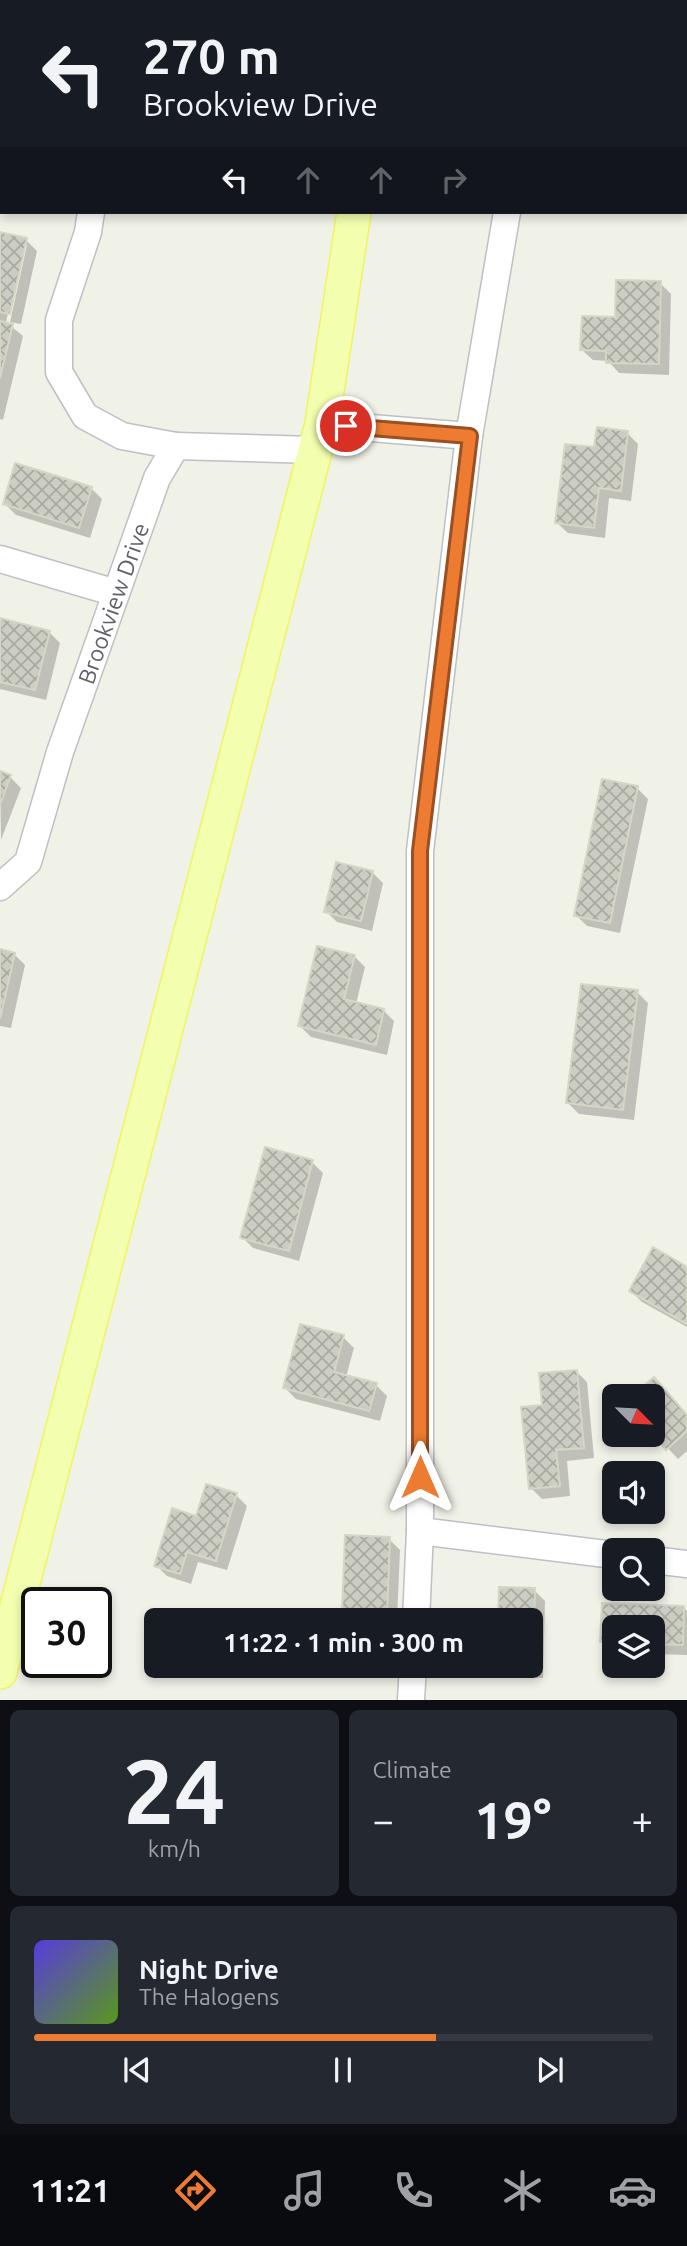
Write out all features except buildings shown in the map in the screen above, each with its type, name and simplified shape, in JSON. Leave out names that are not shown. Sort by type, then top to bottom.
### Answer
[{"type":"main road","points":[[0,1672],[318,437],[354,214]]},
{"type":"street","points":[[91,214],[88,232],[58,320],[59,372],[85,416],[122,436],[176,446],[318,437],[470,436]]},
{"type":"street","points":[[417,1608],[420,1531],[420,851],[470,436],[507,214]]},
{"type":"street","name":"Brookview Drive","points":[[0,887],[27,862],[60,752],[157,478],[176,446]]},
{"type":"street","points":[[0,559],[116,593]]},
{"type":"street","points":[[420,1531],[602,1554]]},
{"type":"street","points":[[665,1561],[687,1564]]},
{"type":"street","points":[[411,1700],[412,1678]]},
{"type":"route","points":[[346,426],[470,436],[420,851],[420,1477]]}]
